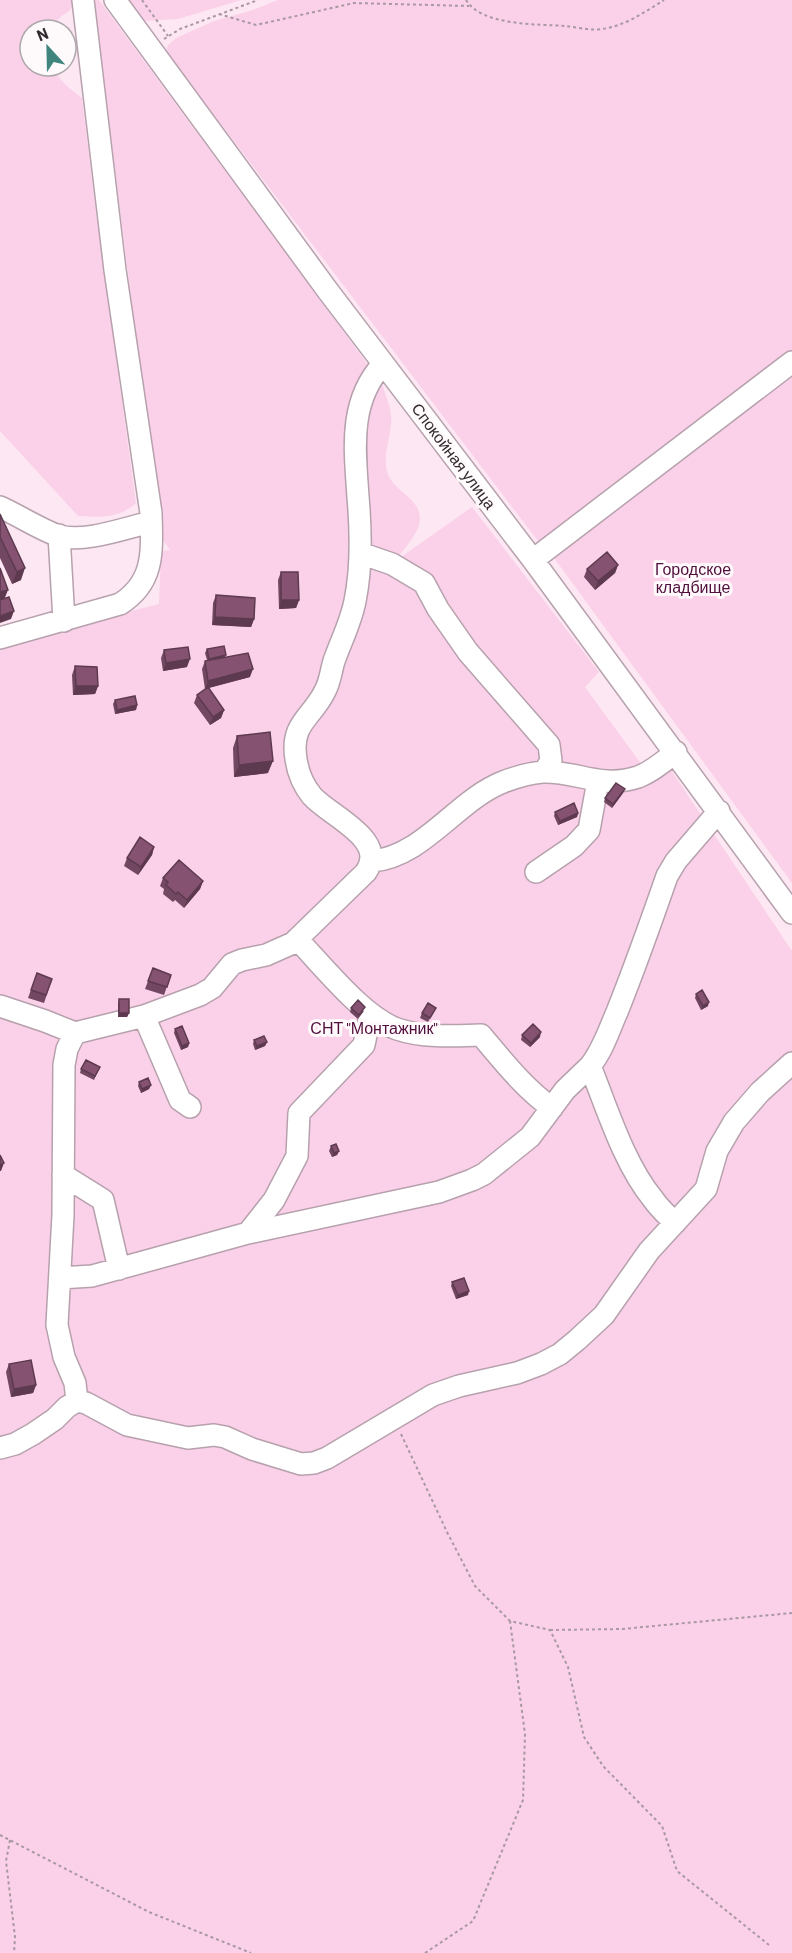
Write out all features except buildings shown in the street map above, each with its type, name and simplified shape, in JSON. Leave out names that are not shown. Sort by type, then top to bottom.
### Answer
[{"type":"street","points":[[0,638],[120,604],[134,595],[142,585],[149,565],[152,541],[151,522],[115,270],[83,0]]},
{"type":"street","name":"Спокойная улица","points":[[115,0],[328,291],[676,752],[792,913]]},
{"type":"street","points":[[533,560],[792,362]]},
{"type":"street","points":[[0,1006],[75,1034],[144,1016],[172,1006],[212,988],[232,964],[266,956],[297,939],[366,872],[372,861],[371,850],[366,840],[327,809],[305,786],[295,757],[297,731],[326,689],[355,602],[360,553],[354,449],[356,426],[369,381],[383,364]]},
{"type":"street","points":[[0,507],[59,536],[89,537],[151,522]]},
{"type":"street","points":[[59,536],[64,621]]},
{"type":"street","points":[[360,553],[392,564],[424,583],[438,609],[468,652],[549,745],[551,761],[544,772]]},
{"type":"street","points":[[372,861],[390,858],[406,850],[489,788],[527,774],[544,772],[608,782],[637,777],[676,752]]},
{"type":"street","points":[[536,873],[574,846],[589,830],[598,781]]},
{"type":"street","points":[[60,1278],[92,1276],[248,1233],[439,1192],[484,1174],[522,1145],[537,1129],[571,1083],[582,1075],[597,1058],[667,876],[676,861],[719,811]]},
{"type":"street","points":[[297,939],[370,1015],[397,1029],[435,1036],[481,1035],[513,1074],[552,1108]]},
{"type":"street","points":[[248,1233],[274,1200],[297,1156],[299,1113],[364,1045],[370,1015]]},
{"type":"street","points":[[144,1016],[180,1100],[190,1107]]},
{"type":"street","points":[[75,1034],[67,1049],[64,1065],[63,1175],[57,1325],[62,1349],[75,1383],[77,1401]]},
{"type":"street","points":[[0,1448],[24,1440],[77,1401],[86,1403],[127,1425],[188,1438],[214,1435],[225,1437],[252,1449],[301,1464],[314,1463],[327,1458],[433,1395],[459,1386],[518,1373],[541,1364],[560,1354],[604,1315],[649,1251],[706,1189],[717,1151],[734,1122],[760,1092],[792,1063]]},
{"type":"street","points":[[590,1066],[622,1147],[639,1179],[651,1198],[675,1223]]},
{"type":"street","points":[[63,1175],[103,1200],[119,1269]]},
{"type":"path","points":[[142,0],[168,36]]},
{"type":"path","points":[[151,50],[180,29],[258,0]]},
{"type":"path","points":[[466,0],[469,6],[480,13],[496,19],[599,30],[619,25],[664,0]]},
{"type":"path","points":[[219,14],[256,25],[354,3],[469,6]]},
{"type":"path","points":[[394,1418],[475,1586],[510,1621],[550,1630],[622,1629],[792,1613]]},
{"type":"path","points":[[425,1953],[473,1921],[523,1800],[525,1734],[510,1621]]},
{"type":"path","points":[[550,1630],[568,1667],[584,1737],[603,1766],[662,1826],[677,1871],[769,1945]]},
{"type":"path","points":[[0,1835],[149,1912],[251,1953]]},
{"type":"path","points":[[10,1840],[6,1861],[15,1937],[14,1953]]},
{"type":"green space","points":[[0,0],[74,0],[72,8],[60,18],[18,18],[18,78],[60,78],[82,98],[136,503],[116,514],[102,517],[78,516],[0,431]]},
{"type":"green space","name":"СНТ \"Монтажник\"","points":[[94,0],[99,0],[382,384],[391,415],[386,457],[388,475],[415,505],[420,521],[413,538],[394,562],[472,507],[599,672],[585,687],[650,776],[669,767],[792,951],[792,1953],[0,1953],[0,644],[159,604],[161,551],[170,550],[160,530]]},
{"type":"green space","points":[[122,0],[241,0],[178,19],[142,21]]},
{"type":"green space","name":"Городское кладбище","points":[[278,0],[792,0],[792,883],[554,558],[782,384],[773,370],[541,545],[166,52],[168,45],[176,38],[214,21]]}]
